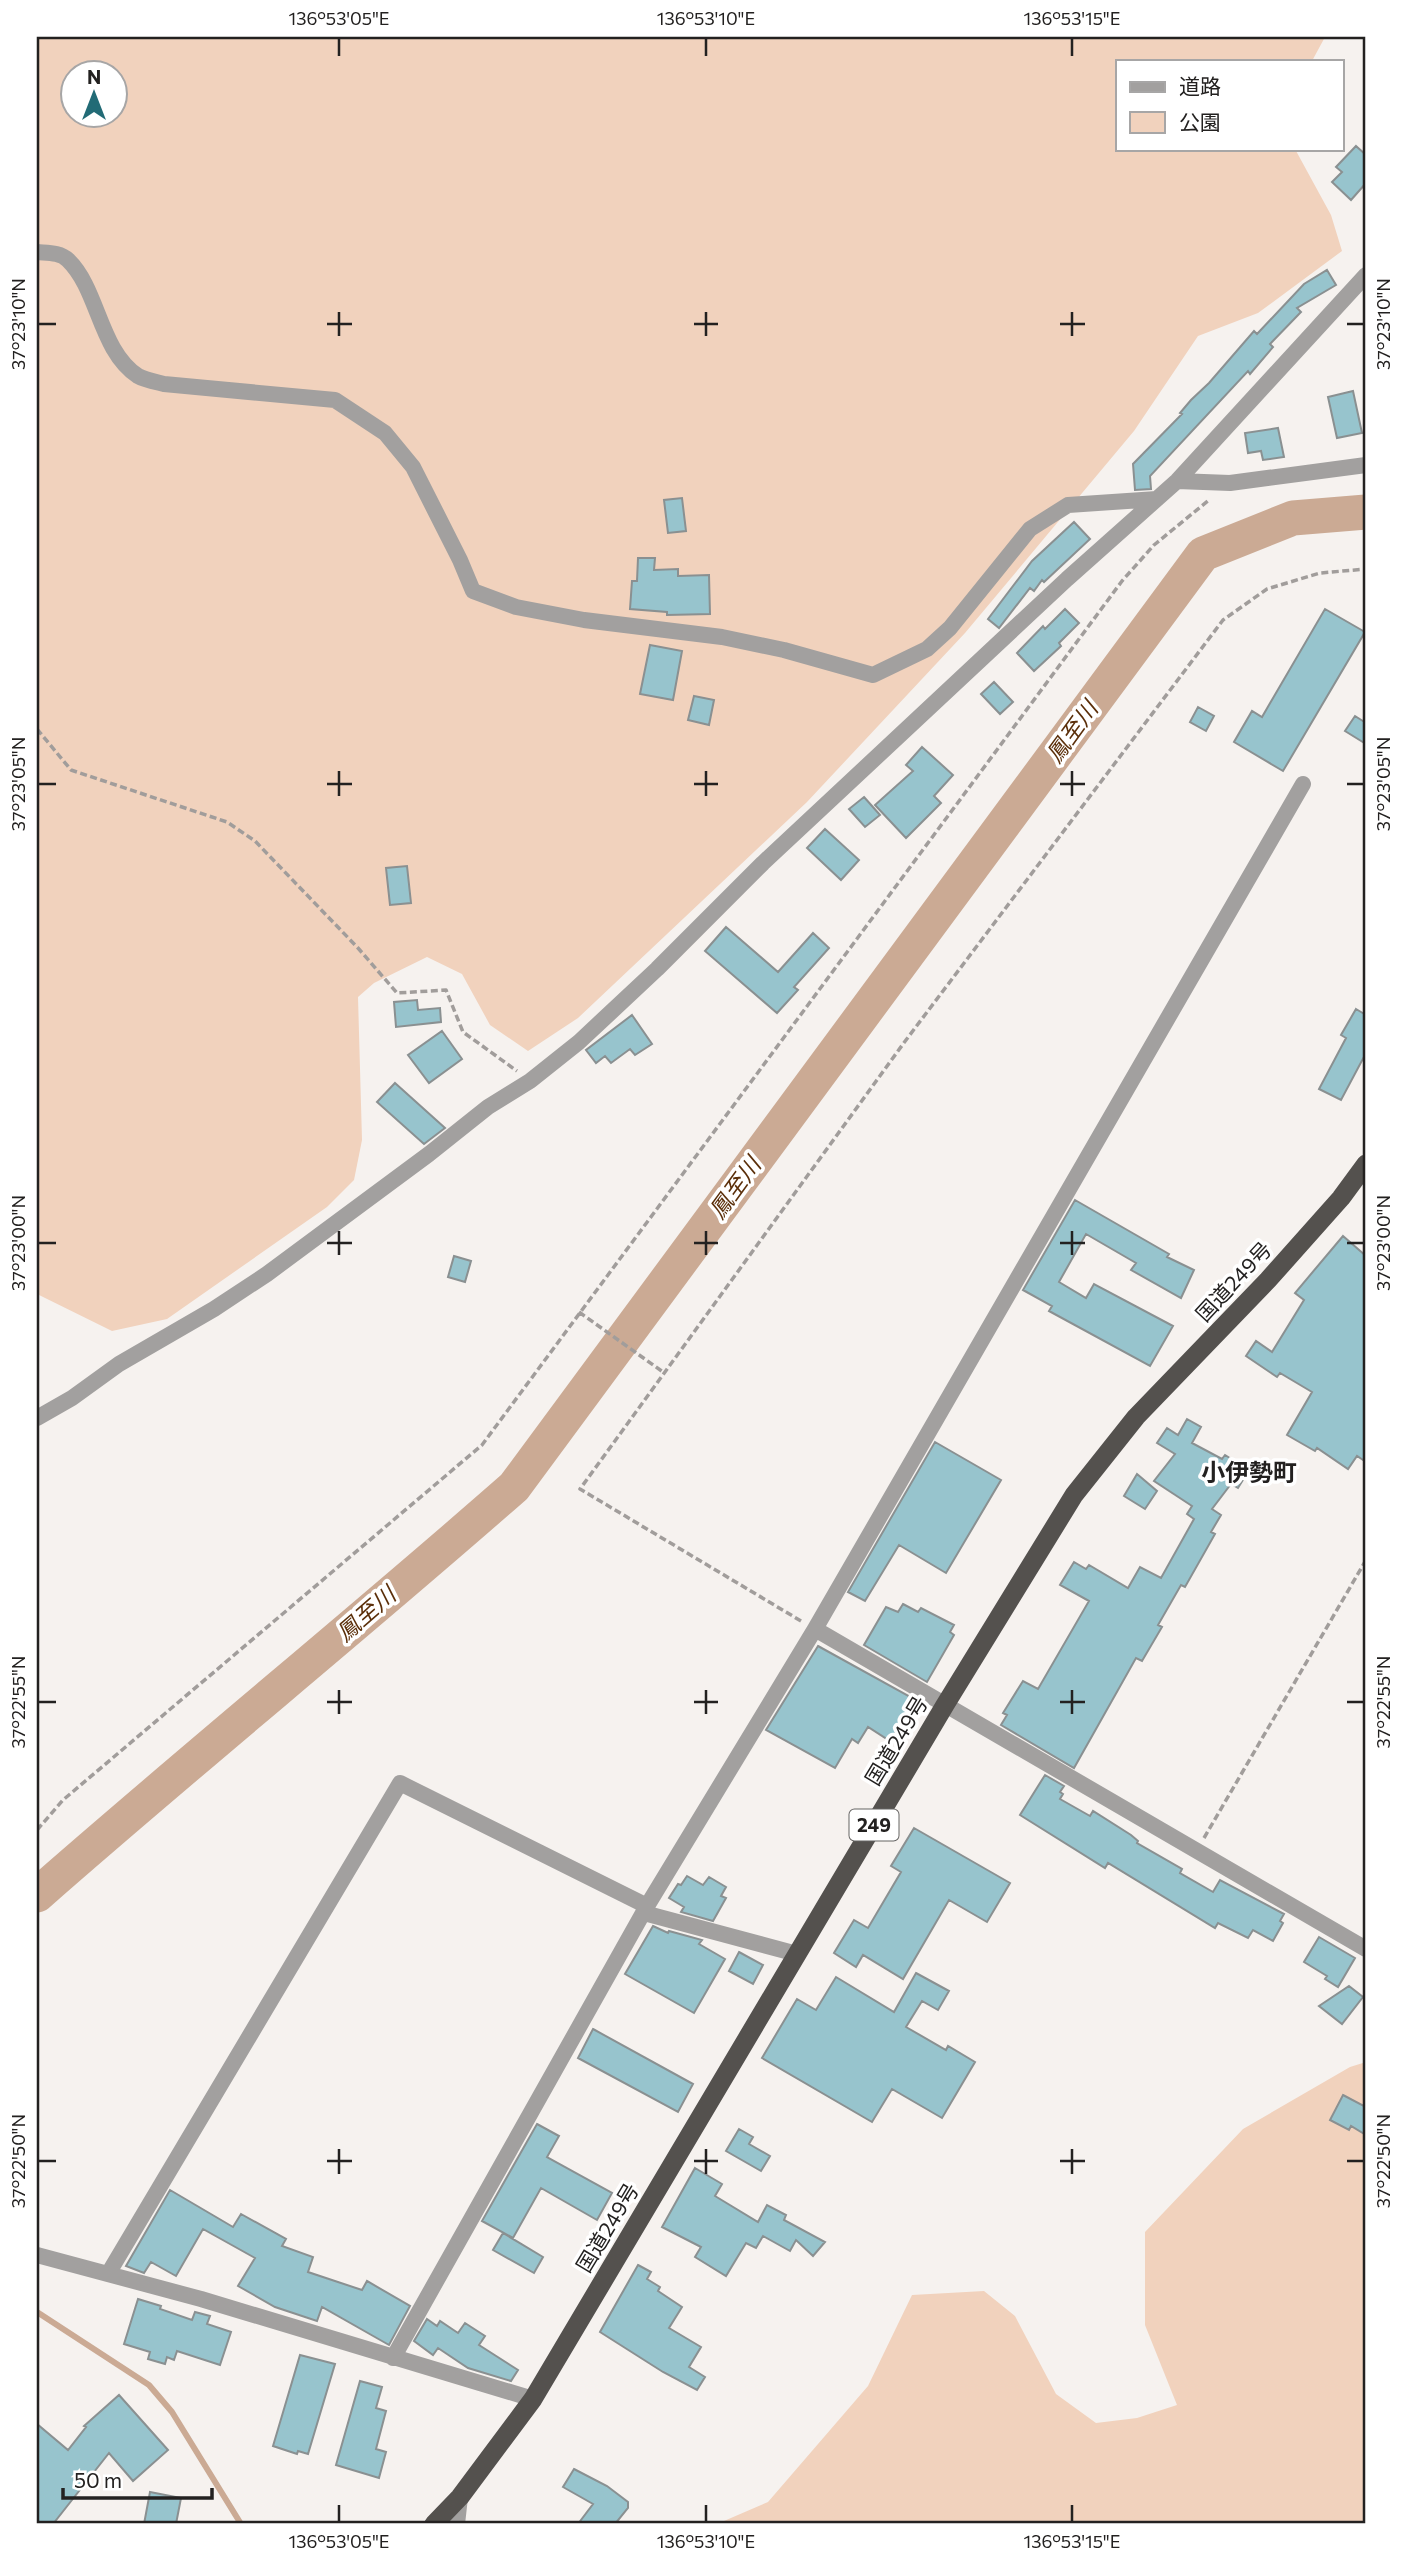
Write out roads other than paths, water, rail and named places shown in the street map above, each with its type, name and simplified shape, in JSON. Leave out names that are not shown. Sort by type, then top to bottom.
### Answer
[{"type":"highway","name":"国道249号","points":[[434,2524],[460,2497],[533,2399],[945,1705],[1074,1495],[1136,1417],[1268,1280],[1341,1198],[1366,1164]]},
{"type":"street","points":[[37,251],[67,259],[82,280],[98,319],[119,356],[138,376],[164,384],[335,400],[385,433],[413,467],[473,591],[516,607],[584,620],[722,637],[784,650],[873,675],[927,649],[950,628],[1030,529],[1058,511],[1068,505],[1157,499]]},
{"type":"street","points":[[37,1418],[72,1398],[119,1364],[214,1309],[267,1274],[488,1107],[530,1081],[579,1042],[763,863],[1066,579],[1177,481],[1366,275]]},
{"type":"street","points":[[1177,481],[1230,483],[1366,465]]},
{"type":"street","points":[[393,2358],[645,1909],[815,1629],[1303,784]]},
{"type":"street","points":[[815,1629],[1366,1949]]},
{"type":"street","points":[[108,2274],[400,1783],[645,1909],[797,1954]]},
{"type":"street","points":[[37,2255],[201,2299],[533,2399]]},
{"type":"street","points":[[457,2524],[460,2497]]},
{"type":"waterway","name":"鳳至川","points":[[37,1895],[514,1487],[1203,554],[1293,518],[1366,512]]},
{"type":"waterway","points":[[37,2312],[149,2385],[172,2412],[241,2524]]},
{"type":"district","name":"小伊勢町","points":[[1249,1473]]}]
